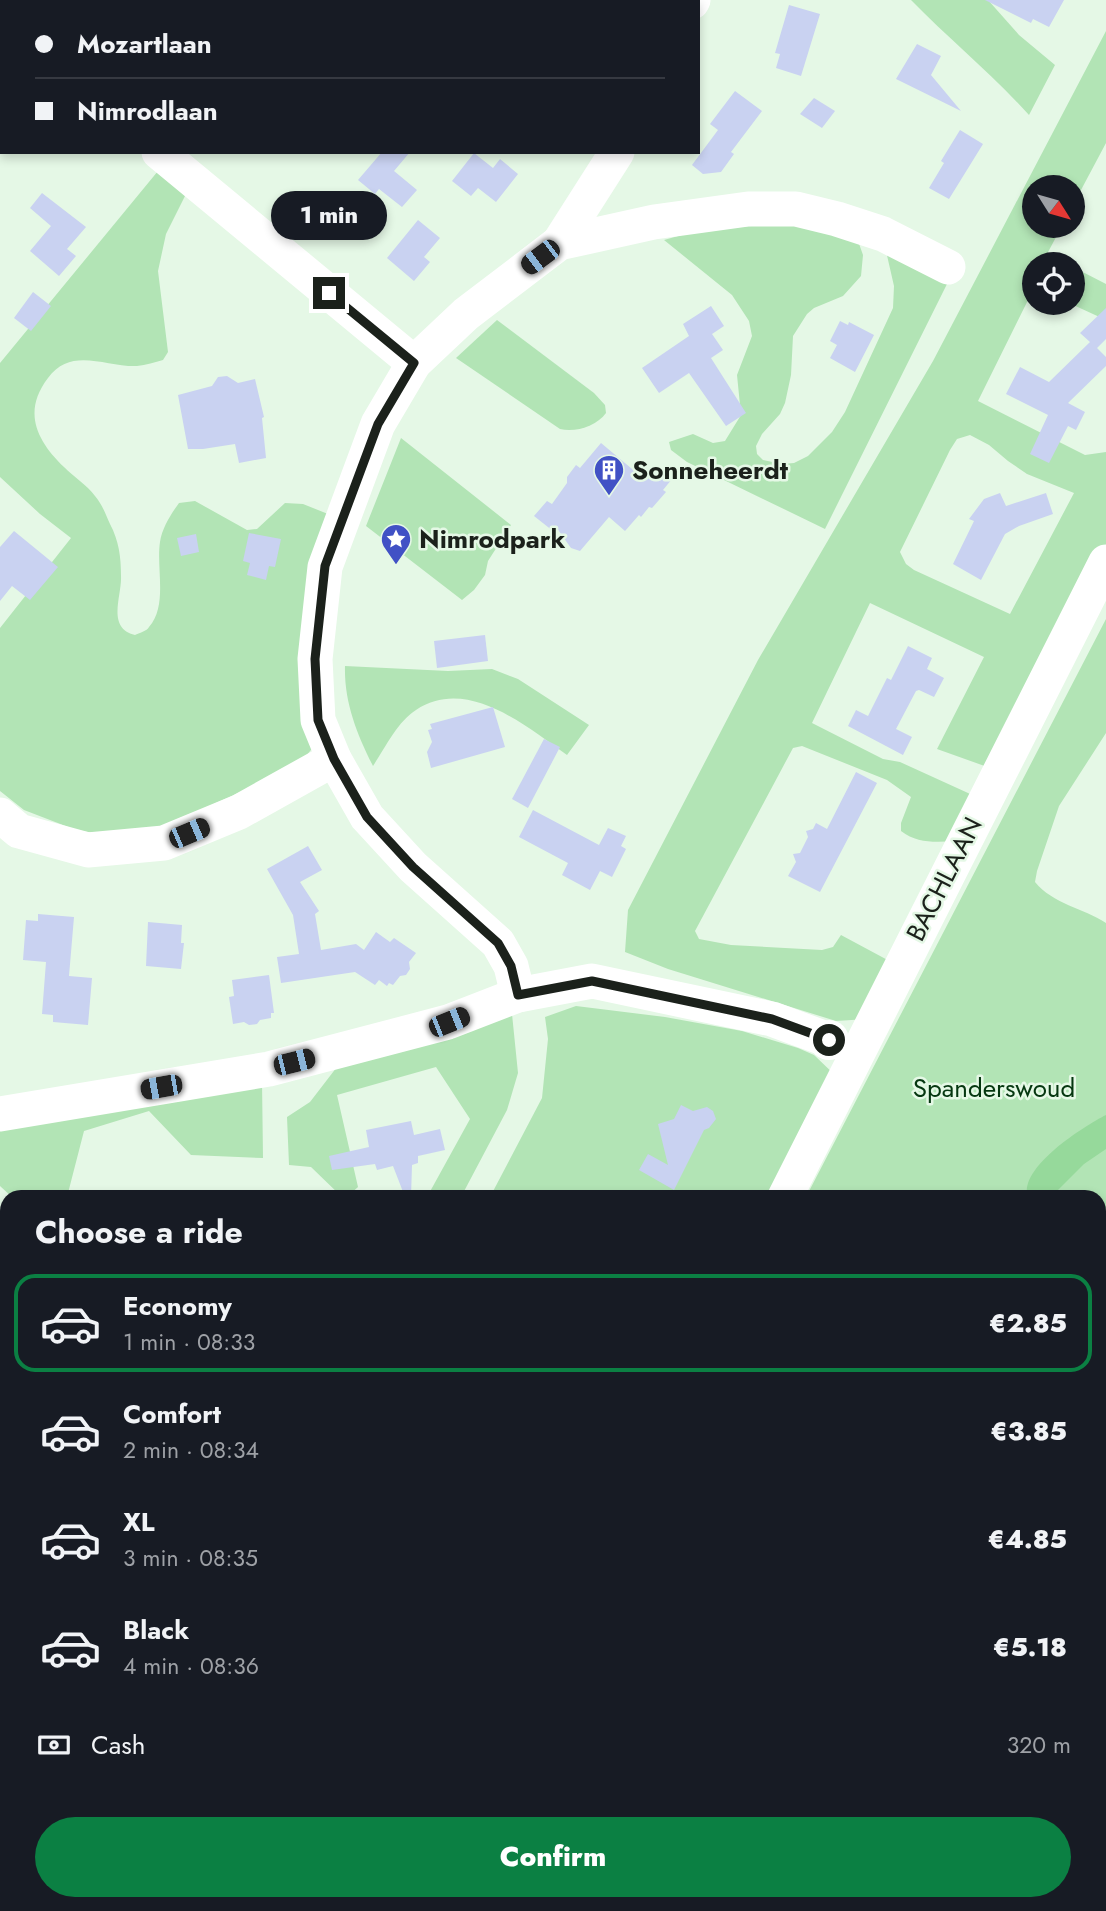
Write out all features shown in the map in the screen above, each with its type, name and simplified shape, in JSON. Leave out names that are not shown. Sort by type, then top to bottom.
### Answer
[{"type":"street","points":[[161,154],[414,363]]},
{"type":"street","points":[[518,995],[511,966],[498,943],[413,867],[367,817],[334,759],[318,720],[315,659],[325,566],[378,424],[414,363],[466,314],[559,243],[616,154]]},
{"type":"street","points":[[559,243],[748,209],[796,209],[883,234],[948,267]]},
{"type":"street","name":"BACHLAAN","points":[[789,1190],[1106,562]]},
{"type":"street","points":[[0,815],[19,831],[88,850],[164,843],[239,812],[334,759]]},
{"type":"street","points":[[0,1114],[269,1069],[449,1022],[518,995],[592,981],[772,1019],[829,1040]]},
{"type":"green space","points":[[911,0],[988,0],[1019,35],[1055,65],[1029,115],[1000,85]]},
{"type":"green space","points":[[1106,31],[1106,143],[1085,182],[1085,175],[1031,175]]},
{"type":"green space","points":[[158,171],[186,194],[166,234],[158,271],[168,352],[163,360],[137,366],[89,360],[67,363],[57,368],[48,378],[40,391],[35,414],[36,426],[46,447],[95,496],[113,530],[121,562],[118,619],[121,626],[135,635],[147,630],[155,618],[160,598],[161,537],[167,521],[179,503],[195,501],[247,530],[257,529],[285,503],[303,504],[338,518],[315,745],[306,756],[274,777],[158,829],[106,835],[76,830],[24,810],[0,791],[0,628],[71,538],[0,477],[0,363]]},
{"type":"green space","points":[[1022,191],[1022,238],[1056,238],[1048,252],[1022,252],[1022,312],[978,401],[1085,455],[1106,452],[1106,545],[993,769],[937,749],[984,657],[870,603],[812,723],[883,759],[900,762],[979,798],[957,841],[928,841],[907,835],[901,831],[901,823],[911,797],[887,780],[802,746],[793,748],[695,931],[699,939],[731,945],[822,950],[833,947],[841,935],[895,964],[867,1019],[836,1021],[668,969],[625,952],[628,910],[758,660],[933,361]],"holes":[[[970,435],[989,445],[1027,474],[1074,493],[1010,614],[914,570],[906,564],[900,552],[957,439]]]},
{"type":"green space","points":[[800,223],[857,238],[863,255],[861,276],[843,296],[814,308],[807,314],[793,336],[791,375],[785,403],[756,446],[757,454],[763,460],[782,464],[794,463],[808,456],[832,432],[845,412],[893,308],[894,286],[886,251],[950,278],[825,529],[687,462],[671,450],[669,442],[693,434],[713,443],[725,441],[741,415],[737,375],[752,336],[749,321],[732,295],[664,240],[703,229]]},
{"type":"green space","points":[[1085,273],[1106,284],[1106,320],[1085,310]]},
{"type":"green space","points":[[497,320],[594,393],[605,405],[606,413],[602,418],[585,427],[560,429],[456,358]]},
{"type":"green space","points":[[401,438],[511,525],[488,561],[485,575],[462,600],[366,526]]},
{"type":"green space","name":"Spanderswoud","points":[[1106,619],[1106,733],[1059,806],[1035,882],[1050,896],[1106,923],[1106,1190],[810,1190]]},
{"type":"green space","points":[[345,666],[448,671],[492,669],[518,679],[589,725],[567,755],[515,719],[495,709],[455,699],[435,701],[416,710],[403,721],[373,766],[353,718]]},
{"type":"green space","points":[[576,1006],[665,1017],[742,1031],[814,1055],[837,1077],[780,1190],[494,1190],[542,1098],[548,1039],[545,1017]]},
{"type":"green space","points":[[512,1014],[518,1073],[507,1110],[465,1190],[431,1190],[470,1119],[436,1067],[337,1095],[358,1187],[355,1190],[335,1190],[311,1167],[289,1165],[287,1117],[310,1102],[340,1063]]},
{"type":"green space","points":[[262,1081],[263,1158],[191,1155],[149,1111],[84,1131],[69,1190],[4,1190],[0,1186],[0,1128]]},
{"type":"shaded area","points":[[1106,1115],[1106,1149],[1084,1164],[1058,1190],[1028,1190],[1033,1174],[1042,1161],[1083,1128]]},
{"type":"building","points":[[985,0],[1064,0],[1049,27],[1033,19],[1031,23]]},
{"type":"building","points":[[789,5],[820,14],[801,76],[776,68],[780,54],[775,53]]},
{"type":"building","points":[[917,44],[941,56],[931,75],[961,111],[896,79]]},
{"type":"building","points":[[735,91],[762,111],[731,152],[734,154],[721,172],[703,174],[692,165],[718,130],[710,124]]},
{"type":"building","points":[[814,98],[835,111],[822,128],[800,114]]},
{"type":"building","points":[[960,130],[983,144],[949,199],[929,188],[944,163],[941,161]]},
{"type":"building","points":[[380,154],[408,154],[394,171],[417,190],[402,207],[379,189],[375,194],[358,180]]},
{"type":"building","points":[[473,154],[493,168],[500,159],[518,174],[496,202],[478,188],[471,196],[452,181]]},
{"type":"building","points":[[42,193],[86,227],[67,249],[76,256],[59,276],[30,251],[51,226],[30,208]]},
{"type":"building","points":[[418,220],[440,238],[424,257],[430,262],[414,281],[387,258]]},
{"type":"building","points":[[33,292],[51,306],[31,331],[14,318]]},
{"type":"building","points":[[711,306],[724,326],[712,334],[723,350],[711,358],[746,413],[726,426],[689,373],[659,393],[642,368],[689,336],[683,324]]},
{"type":"building","points":[[1106,308],[1106,339],[1097,348],[1106,357],[1106,366],[1068,403],[1085,412],[1076,430],[1068,426],[1049,463],[1030,454],[1048,415],[1006,394],[1020,367],[1049,382],[1090,342],[1080,333]]},
{"type":"building","points":[[840,321],[848,325],[849,322],[874,335],[855,372],[830,358],[837,345],[830,341]]},
{"type":"building","points":[[227,376],[238,383],[255,379],[264,417],[266,458],[239,463],[235,444],[188,449],[178,395],[212,386],[218,377]]},
{"type":"building","name":"Sonneheerdt","points":[[601,443],[644,479],[655,466],[672,479],[663,490],[666,492],[652,508],[649,507],[641,517],[639,515],[625,531],[609,517],[580,551],[571,548],[556,527],[553,531],[534,516],[547,501],[552,504],[576,465],[580,468]]},
{"type":"building","points":[[1000,493],[1006,506],[1046,493],[1053,514],[1005,534],[981,580],[953,564],[974,521],[969,519],[984,499]]},
{"type":"building","points":[[14,531],[58,567],[30,600],[12,586],[0,601],[0,547]]},
{"type":"building","points":[[249,533],[281,539],[275,567],[269,566],[266,580],[247,575],[250,563],[243,561]]},
{"type":"building","points":[[196,534],[199,552],[181,556],[177,538]]},
{"type":"building","points":[[485,635],[488,661],[437,668],[434,641]]},
{"type":"building","points":[[908,646],[932,658],[927,669],[944,678],[934,697],[916,691],[896,729],[912,737],[903,755],[848,726],[856,710],[868,716],[887,678],[891,680]]},
{"type":"building","points":[[493,707],[505,747],[431,768],[427,752],[432,742],[428,730],[432,729],[430,724]]},
{"type":"building","points":[[544,739],[560,747],[528,808],[512,799]]},
{"type":"building","points":[[856,772],[877,783],[820,892],[788,876],[796,862],[793,854],[800,853],[808,837],[806,831],[813,829],[816,823],[827,829]]},
{"type":"building","points":[[533,810],[599,845],[608,828],[626,836],[621,846],[626,849],[612,877],[600,871],[590,890],[562,875],[568,863],[519,837]]},
{"type":"building","points":[[308,846],[322,870],[300,882],[319,911],[315,914],[321,950],[356,944],[364,950],[376,932],[390,942],[394,938],[416,953],[409,962],[410,969],[406,975],[400,976],[393,985],[389,983],[387,986],[379,980],[375,985],[355,972],[281,983],[277,957],[299,954],[293,915],[267,869]]},
{"type":"building","points":[[38,914],[74,917],[69,976],[92,978],[88,1025],[53,1022],[53,1015],[42,1014],[46,962],[23,960],[26,920],[38,921]]},
{"type":"building","points":[[148,922],[182,925],[181,943],[184,943],[181,969],[146,966]]},
{"type":"building","points":[[269,975],[274,1013],[271,1013],[271,1018],[260,1020],[257,1024],[233,1024],[229,997],[234,996],[232,980]]},
{"type":"building","points":[[681,1105],[693,1111],[707,1107],[713,1111],[716,1119],[704,1130],[674,1190],[639,1170],[648,1154],[668,1165],[658,1124],[674,1119]]},
{"type":"building","points":[[411,1121],[414,1135],[440,1129],[445,1150],[418,1156],[418,1163],[412,1165],[411,1190],[402,1190],[393,1166],[377,1170],[375,1164],[332,1170],[329,1156],[369,1147],[366,1130]]},
{"type":"place","name":"Sonneheerdt","points":[[609,497]]},
{"type":"place","name":"Nimrodpark","points":[[396,566]]},
{"type":"route","points":[[329,293],[414,363],[378,424],[325,566],[315,659],[318,720],[334,759],[367,817],[413,867],[498,943],[511,966],[518,995],[592,981],[772,1019],[829,1040]]}]
